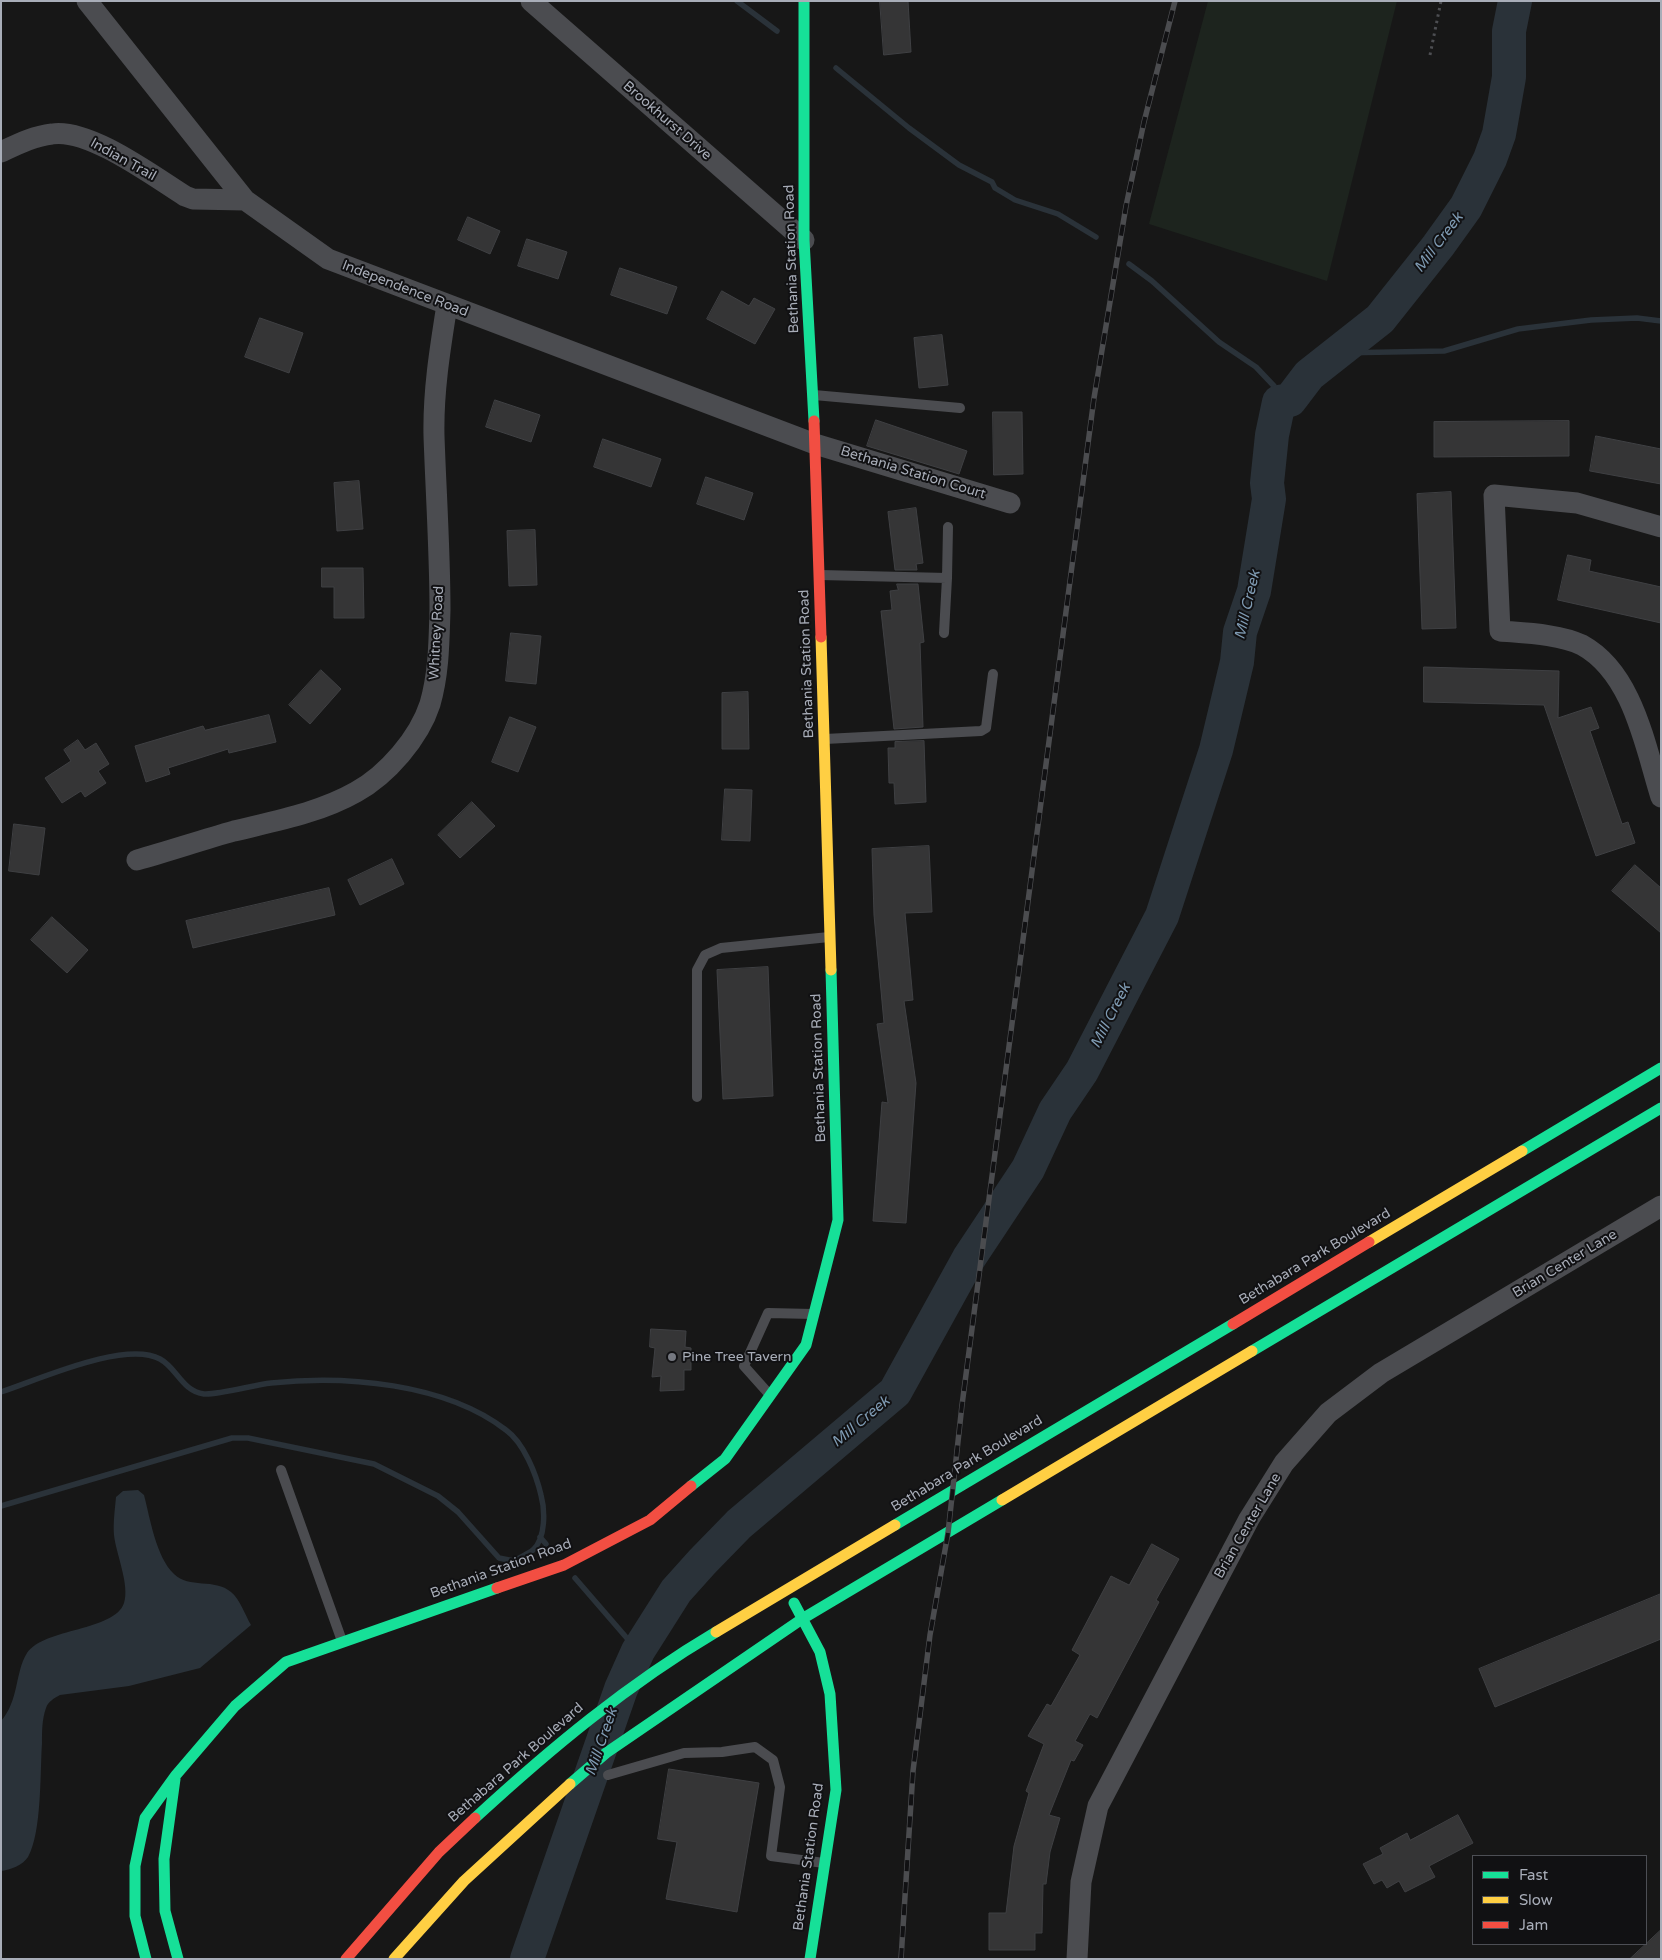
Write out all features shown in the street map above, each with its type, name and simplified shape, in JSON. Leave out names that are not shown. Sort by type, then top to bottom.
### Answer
[{"type":"street","name":"Independence Road","points":[[87,1],[245,200],[328,259],[815,444]]},
{"type":"street","name":"Brookhurst Drive","points":[[531,1],[804,240]]},
{"type":"street","name":"Bethania Station Road","points":[[146,1959],[135,1916],[135,1866],[145,1818],[176,1775],[236,1706],[286,1662],[564,1565],[650,1520],[725,1459],[806,1345],[838,1220],[815,444],[804,240],[804,1]]},
{"type":"street","name":"Indian Trail","points":[[1,152],[27,140],[52,133],[69,133],[126,159],[185,196],[245,200]]},
{"type":"street","name":"Whitney Road","points":[[137,860],[334,803],[358,792],[378,776],[403,750],[419,728],[430,705],[436,680],[439,645],[440,574],[434,435],[435,383],[447,305]]},
{"type":"street","name":"Bethania Station Court","points":[[815,444],[1010,503]]},
{"type":"street","points":[[1661,527],[1577,503],[1494,495],[1500,631],[1546,635],[1574,642],[1596,655],[1615,675],[1628,698],[1661,797]]},
{"type":"street","name":"Bethabara Park Boulevard","points":[[346,1959],[439,1852],[482,1812],[584,1722],[704,1639],[1661,1068]]},
{"type":"street","points":[[394,1959],[464,1881],[559,1793],[606,1753],[693,1692],[802,1619],[1661,1108]]},
{"type":"street","name":"Brian Center Lane","points":[[1077,1959],[1080,1882],[1098,1806],[1249,1519],[1284,1463],[1328,1412],[1381,1373],[1661,1206]]},
{"type":"street","name":"Bethania Station Road","points":[[786,1589],[820,1652],[830,1694],[836,1790],[810,1959]]},
{"type":"street","points":[[176,1775],[164,1858],[164,1910],[178,1959]]},
{"type":"lane","points":[[813,395],[960,408]]},
{"type":"lane","points":[[944,633],[948,527]]},
{"type":"lane","points":[[819,575],[947,578]]},
{"type":"lane","points":[[824,739],[981,731],[986,728],[993,674]]},
{"type":"lane","points":[[697,1097],[697,970],[705,955],[721,948],[830,937]]},
{"type":"lane","points":[[770,1396],[744,1366],[768,1313],[814,1314]]},
{"type":"lane","points":[[281,1470],[342,1642]]},
{"type":"lane","points":[[608,1775],[684,1752],[722,1752],[755,1748],[773,1760],[780,1786],[771,1856],[825,1863]]},
{"type":"path","points":[[1430,55],[1441,1]]},
{"type":"shaded area","points":[[1208,1],[1397,1],[1327,281],[1149,224]]},
{"type":"shaded area","points":[[138,1490],[144,1495],[154,1537],[168,1567],[180,1579],[194,1583],[217,1585],[231,1592],[240,1603],[251,1625],[200,1668],[129,1686],[60,1695],[53,1699],[46,1708],[43,1721],[40,1801],[33,1846],[28,1857],[20,1865],[1,1871],[1,1721],[11,1705],[20,1669],[27,1653],[36,1645],[48,1639],[94,1625],[107,1619],[118,1612],[124,1603],[124,1579],[114,1535],[116,1497],[123,1491]]},
{"type":"building","points":[[880,1],[908,1],[911,52],[884,55]]},
{"type":"building","points":[[468,217],[500,231],[490,254],[458,240]]},
{"type":"building","points":[[527,239],[567,252],[558,279],[518,266]]},
{"type":"building","points":[[620,268],[677,287],[667,314],[611,295]]},
{"type":"building","points":[[722,291],[749,306],[754,298],[775,309],[755,344],[707,319]]},
{"type":"building","points":[[260,318],[303,333],[289,373],[245,357]]},
{"type":"building","points":[[942,335],[948,385],[919,388],[914,338]]},
{"type":"building","points":[[495,400],[540,415],[531,442],[486,427]]},
{"type":"building","points":[[993,412],[1022,412],[1023,474],[994,475]]},
{"type":"building","points":[[876,420],[967,451],[959,474],[867,446]]},
{"type":"building","points":[[1569,421],[1569,456],[1434,457],[1434,422]]},
{"type":"building","points":[[1596,436],[1661,449],[1661,484],[1590,471]]},
{"type":"building","points":[[603,439],[661,459],[651,487],[594,467]]},
{"type":"building","points":[[706,477],[753,493],[744,520],[697,504]]},
{"type":"building","points":[[359,481],[363,529],[337,531],[334,483]]},
{"type":"building","points":[[1451,492],[1456,628],[1422,629],[1417,494]]},
{"type":"building","points":[[916,508],[923,563],[916,564],[917,570],[895,570],[888,512]]},
{"type":"building","points":[[535,530],[537,585],[509,586],[507,531]]},
{"type":"building","points":[[1568,555],[1591,560],[1589,571],[1661,587],[1661,623],[1558,600]]},
{"type":"building","points":[[322,568],[363,568],[364,618],[334,618],[334,587],[322,587]]},
{"type":"building","points":[[897,584],[918,584],[924,642],[920,643],[923,727],[894,729],[881,611],[892,610],[890,591],[898,590]]},
{"type":"building","points":[[511,633],[541,636],[536,684],[506,681]]},
{"type":"building","points":[[1424,667],[1559,671],[1558,718],[1591,707],[1599,728],[1590,731],[1622,824],[1628,822],[1635,843],[1596,856],[1544,705],[1424,702]]},
{"type":"building","points":[[321,670],[341,689],[310,724],[289,705]]},
{"type":"building","points":[[748,692],[749,749],[722,749],[722,693]]},
{"type":"building","points":[[269,715],[276,742],[229,753],[228,749],[168,768],[170,774],[146,782],[135,746],[203,726],[205,730]]},
{"type":"building","points":[[510,717],[536,727],[518,772],[492,762]]},
{"type":"building","points":[[78,740],[85,750],[96,743],[109,764],[98,771],[106,783],[85,797],[81,791],[62,803],[45,778],[71,761],[64,750]]},
{"type":"building","points":[[924,741],[926,802],[895,804],[894,783],[889,783],[888,748],[895,748],[895,742]]},
{"type":"building","points":[[725,789],[752,790],[750,841],[722,840]]},
{"type":"building","points":[[472,802],[495,826],[460,858],[438,835]]},
{"type":"building","points":[[14,824],[45,828],[39,875],[9,871]]},
{"type":"building","points":[[929,846],[932,912],[905,913],[913,1000],[904,1001],[916,1083],[906,1223],[873,1221],[882,1102],[888,1103],[877,1024],[884,1023],[874,915],[872,849]]},
{"type":"building","points":[[392,859],[404,884],[360,905],[348,880]]},
{"type":"building","points":[[1635,865],[1661,888],[1661,933],[1612,891]]},
{"type":"building","points":[[329,888],[335,915],[193,948],[186,921]]},
{"type":"building","points":[[52,917],[88,950],[67,973],[31,940]]},
{"type":"building","points":[[768,967],[773,1096],[723,1099],[717,970]]},
{"type":"building","name":"Pine Tree Tavern","points":[[651,1329],[686,1331],[685,1347],[691,1348],[691,1370],[684,1370],[684,1390],[660,1391],[661,1376],[652,1377],[655,1348],[650,1347]]},
{"type":"building","points":[[1152,1544],[1179,1559],[1156,1600],[1159,1602],[1097,1718],[1090,1714],[1075,1741],[1083,1745],[1074,1761],[1071,1760],[1049,1815],[1060,1818],[1050,1852],[1046,1884],[1043,1884],[1042,1933],[1035,1933],[1035,1950],[989,1950],[989,1913],[1006,1913],[1014,1846],[1029,1793],[1026,1791],[1044,1744],[1028,1736],[1047,1704],[1051,1706],[1080,1655],[1072,1650],[1111,1576],[1129,1585]]},
{"type":"building","points":[[1661,1594],[1661,1639],[1495,1707],[1479,1669]]},
{"type":"building","points":[[669,1769],[759,1783],[737,1912],[666,1899],[677,1842],[658,1839]]},
{"type":"building","points":[[1458,1815],[1473,1843],[1429,1866],[1435,1877],[1405,1892],[1399,1881],[1387,1888],[1382,1880],[1374,1884],[1363,1864],[1383,1854],[1380,1848],[1407,1833],[1410,1840]]},
{"type":"building","points":[[1661,1930],[1661,1959],[1630,1959],[1647,1945]]},
{"type":"waterway","points":[[737,1],[777,31]]},
{"type":"waterway","name":"Mill Creek","points":[[527,1959],[621,1689],[638,1651],[676,1591],[739,1524],[895,1392],[969,1258],[1028,1169],[1055,1111],[1082,1071],[1162,916],[1216,750],[1237,662],[1240,632],[1254,591],[1269,499],[1267,483],[1272,435],[1279,402],[1290,400],[1309,375],[1380,319],[1438,246],[1466,207],[1490,159],[1499,134],[1509,77],[1509,31],[1515,1]]},
{"type":"waterway","points":[[836,68],[909,128],[959,165],[992,182],[995,188],[1015,200],[1058,214],[1096,237]]},
{"type":"waterway","points":[[1129,264],[1152,281],[1219,342],[1256,367],[1274,386],[1279,402]]},
{"type":"waterway","points":[[1338,353],[1444,351],[1518,329],[1591,320],[1637,318],[1661,321]]},
{"type":"waterway","points":[[1,1392],[81,1364],[126,1354],[145,1354],[160,1359],[190,1389],[204,1394],[271,1383],[330,1380],[362,1382],[424,1392],[481,1414],[512,1436],[524,1451],[536,1478],[544,1516],[540,1538],[533,1550],[514,1561],[499,1558],[458,1512],[438,1496],[374,1464],[248,1438],[232,1438],[1,1506]]},
{"type":"waterway","points":[[540,1537],[546,1544]]},
{"type":"waterway","points":[[575,1578],[638,1651]]},
{"type":"railway","points":[[901,1959],[913,1771],[930,1635],[948,1533],[962,1405],[1094,398],[1126,206],[1144,122],[1175,1]]},
{"type":"traffic: fast","points":[[804,1],[804,240],[814,421]]},
{"type":"traffic: fast","points":[[691,1486],[725,1459],[806,1345],[838,1220],[831,970]]},
{"type":"traffic: fast","points":[[1522,1151],[1661,1068]]},
{"type":"traffic: fast","points":[[1252,1351],[1661,1108]]},
{"type":"traffic: fast","points":[[895,1525],[1233,1324]]},
{"type":"traffic: fast","points":[[570,1784],[606,1753],[802,1619],[1002,1500]]},
{"type":"traffic: fast","points":[[146,1959],[135,1916],[135,1866],[145,1818],[176,1775],[235,1706],[286,1662],[497,1588]]},
{"type":"traffic: fast","points":[[794,1603],[820,1652],[830,1694],[836,1790],[810,1959]]},
{"type":"traffic: fast","points":[[475,1818],[532,1767],[591,1719],[652,1673],[716,1632]]},
{"type":"traffic: fast","points":[[175,1779],[164,1859],[165,1911],[178,1959]]},
{"type":"traffic: slow","points":[[821,637],[831,970]]},
{"type":"traffic: slow","points":[[1369,1242],[1522,1151]]},
{"type":"traffic: slow","points":[[1002,1500],[1252,1351]]},
{"type":"traffic: slow","points":[[716,1632],[895,1525]]},
{"type":"traffic: slow","points":[[394,1959],[464,1881],[570,1784]]},
{"type":"traffic: jam","points":[[814,421],[821,637]]},
{"type":"traffic: jam","points":[[1233,1324],[1369,1242]]},
{"type":"traffic: jam","points":[[497,1588],[564,1565],[650,1520],[691,1486]]},
{"type":"traffic: jam","points":[[346,1959],[439,1852],[475,1818]]},
{"type":"place","name":"Pine Tree Tavern","points":[[672,1357]]}]
